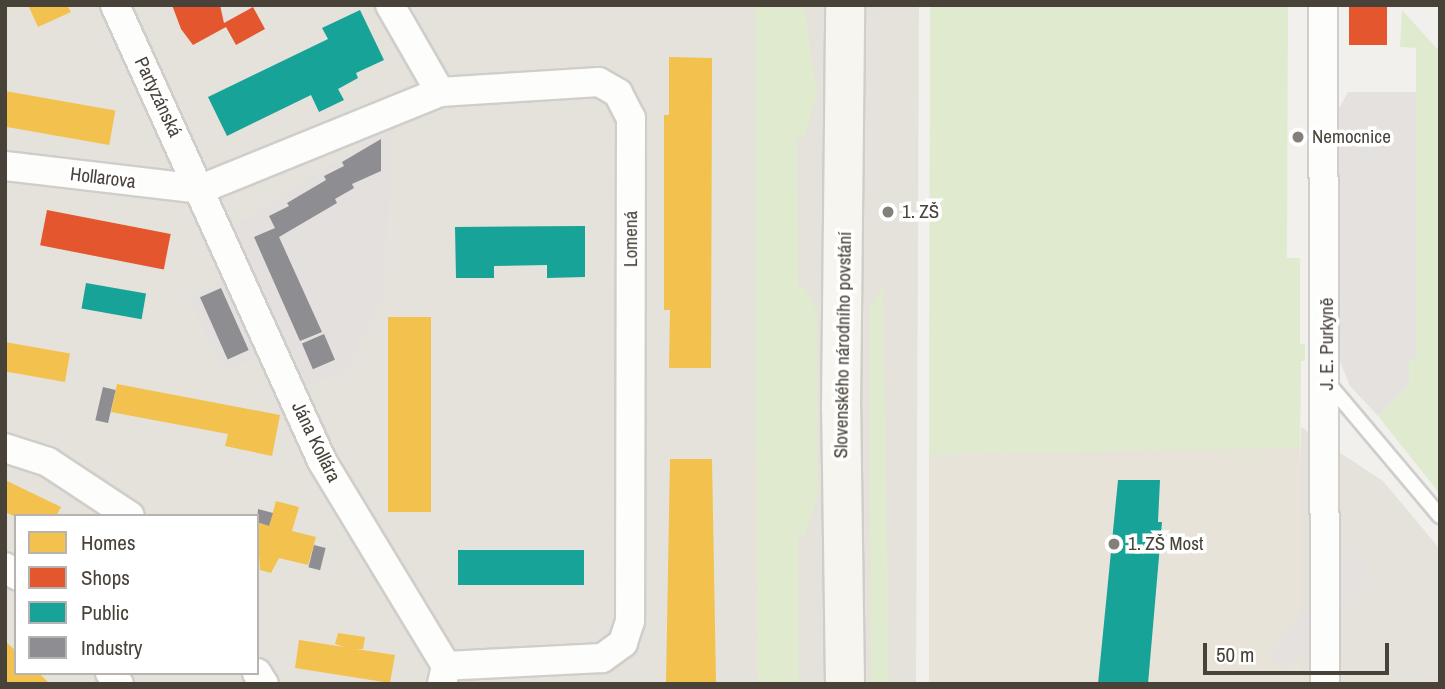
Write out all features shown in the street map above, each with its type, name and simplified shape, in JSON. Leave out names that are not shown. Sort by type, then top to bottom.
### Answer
[{"type":"street","name":"Partyzánská","points":[[115,5],[201,189]]},
{"type":"street","points":[[390,5],[440,92]]},
{"type":"street","name":"Slovenského národního povstání","points":[[845,5],[841,409],[845,684]]},
{"type":"street","name":"J. E. Purkyně","points":[[1323,5],[1327,382],[1325,684]]},
{"type":"street","name":"Lomená","points":[[201,189],[440,92],[599,82],[618,93],[631,118],[630,621],[623,643],[602,658],[592,671],[444,675]]},
{"type":"street","name":"Hollarova","points":[[5,166],[201,189]]},
{"type":"street","name":"Jána Kollára","points":[[201,189],[323,461],[444,675]]},
{"type":"street","points":[[5,448],[48,462],[127,514]]},
{"type":"lane","points":[[1327,382],[1440,516]]},
{"type":"shaded area","points":[[5,5],[919,5],[916,684],[5,684]]},
{"type":"shaded area","points":[[1348,92],[1416,92],[1416,359],[1409,360],[1409,385],[1378,416],[1350,386],[1340,362],[1338,110]]},
{"type":"shaded area","points":[[394,124],[383,300],[347,371],[283,395],[259,357],[225,370],[187,299],[228,277],[214,239]]},
{"type":"shaded area","points":[[1301,427],[1383,481],[1440,549],[1440,684],[1295,684]]},
{"type":"shaded area","name":"1. ZŠ Most","points":[[929,448],[1300,448],[1300,684],[929,684]]},
{"type":"shaded area","points":[[1350,553],[1370,569],[1288,671],[1268,655]]},
{"type":"green space","points":[[755,5],[804,5],[817,96],[804,137],[797,138],[798,286],[804,286],[817,312],[818,496],[805,535],[798,536],[799,684],[757,684]]},
{"type":"green space","points":[[930,5],[1288,5],[1287,258],[1300,258],[1300,344],[1305,344],[1305,361],[1301,361],[1300,448],[929,455]]},
{"type":"green space","points":[[1402,10],[1440,52],[1440,494],[1378,416],[1409,385],[1409,359],[1416,359],[1416,48],[1400,47]]},
{"type":"green space","points":[[883,286],[889,684],[871,684],[869,308]]},
{"type":"building: Homes","points":[[28,5],[67,5],[71,12],[38,27]]},
{"type":"building: Homes","points":[[669,57],[712,58],[711,368],[669,368],[670,310],[664,310],[664,115],[669,115]]},
{"type":"building: Homes","points":[[5,91],[115,110],[109,145],[5,127]]},
{"type":"building: Homes","points":[[388,317],[431,317],[431,512],[388,512]]},
{"type":"building: Homes","points":[[5,342],[70,353],[65,382],[5,371]]},
{"type":"building: Homes","points":[[117,384],[280,415],[272,456],[225,446],[228,434],[111,412]]},
{"type":"building: Homes","points":[[670,459],[712,459],[716,684],[666,684]]},
{"type":"building: Homes","points":[[5,480],[61,507],[57,514],[14,516],[5,512]]},
{"type":"building: Homes","points":[[276,501],[299,507],[292,531],[316,537],[308,565],[279,558],[271,573],[260,570],[259,523],[269,526]]},
{"type":"building: Homes","points":[[338,633],[365,637],[363,649],[356,649],[395,655],[390,683],[295,668],[299,640],[344,647],[335,644]]},
{"type":"building: Homes","points":[[5,641],[14,649],[14,675],[41,675],[50,684],[9,684],[5,680]]},
{"type":"building: Shops","points":[[172,5],[220,5],[224,23],[253,7],[265,29],[236,45],[226,27],[193,45],[181,29]]},
{"type":"building: Shops","points":[[1349,5],[1387,5],[1387,45],[1349,45]]},
{"type":"building: Shops","points":[[47,210],[171,234],[164,269],[40,245]]},
{"type":"building: Public","points":[[360,10],[384,60],[356,73],[358,78],[338,89],[344,100],[319,112],[311,95],[227,136],[208,97],[328,39],[322,28]]},
{"type":"building: Public","points":[[585,226],[585,277],[547,278],[547,265],[494,266],[494,278],[456,278],[455,227]]},
{"type":"building: Public","points":[[86,283],[146,294],[142,319],[81,309]]},
{"type":"building: Public","points":[[1118,480],[1160,480],[1158,522],[1162,522],[1148,684],[1098,684]]},
{"type":"building: Public","points":[[458,550],[584,550],[584,585],[458,585]]},
{"type":"building: Industry","points":[[381,139],[381,171],[352,184],[354,188],[335,199],[337,203],[279,237],[322,332],[300,341],[254,237],[275,228],[269,216],[289,206],[287,203],[326,180],[324,176],[344,166],[342,162]]},
{"type":"building: Industry","points":[[221,288],[249,350],[228,359],[200,297]]},
{"type":"building: Industry","points":[[324,334],[335,360],[313,369],[302,343]]},
{"type":"building: Industry","points":[[103,387],[116,390],[108,423],[95,420]]},
{"type":"building: Industry","points":[[258,509],[273,513],[269,526],[259,523]]},
{"type":"building: Industry","points":[[314,545],[326,548],[320,570],[308,567]]},
{"type":"place","name":"Nemocnice","points":[[1298,137]]},
{"type":"place","name":"1. ZŠ","points":[[888,212]]},
{"type":"place","name":"1. ZŠ Most","points":[[1114,544]]}]
